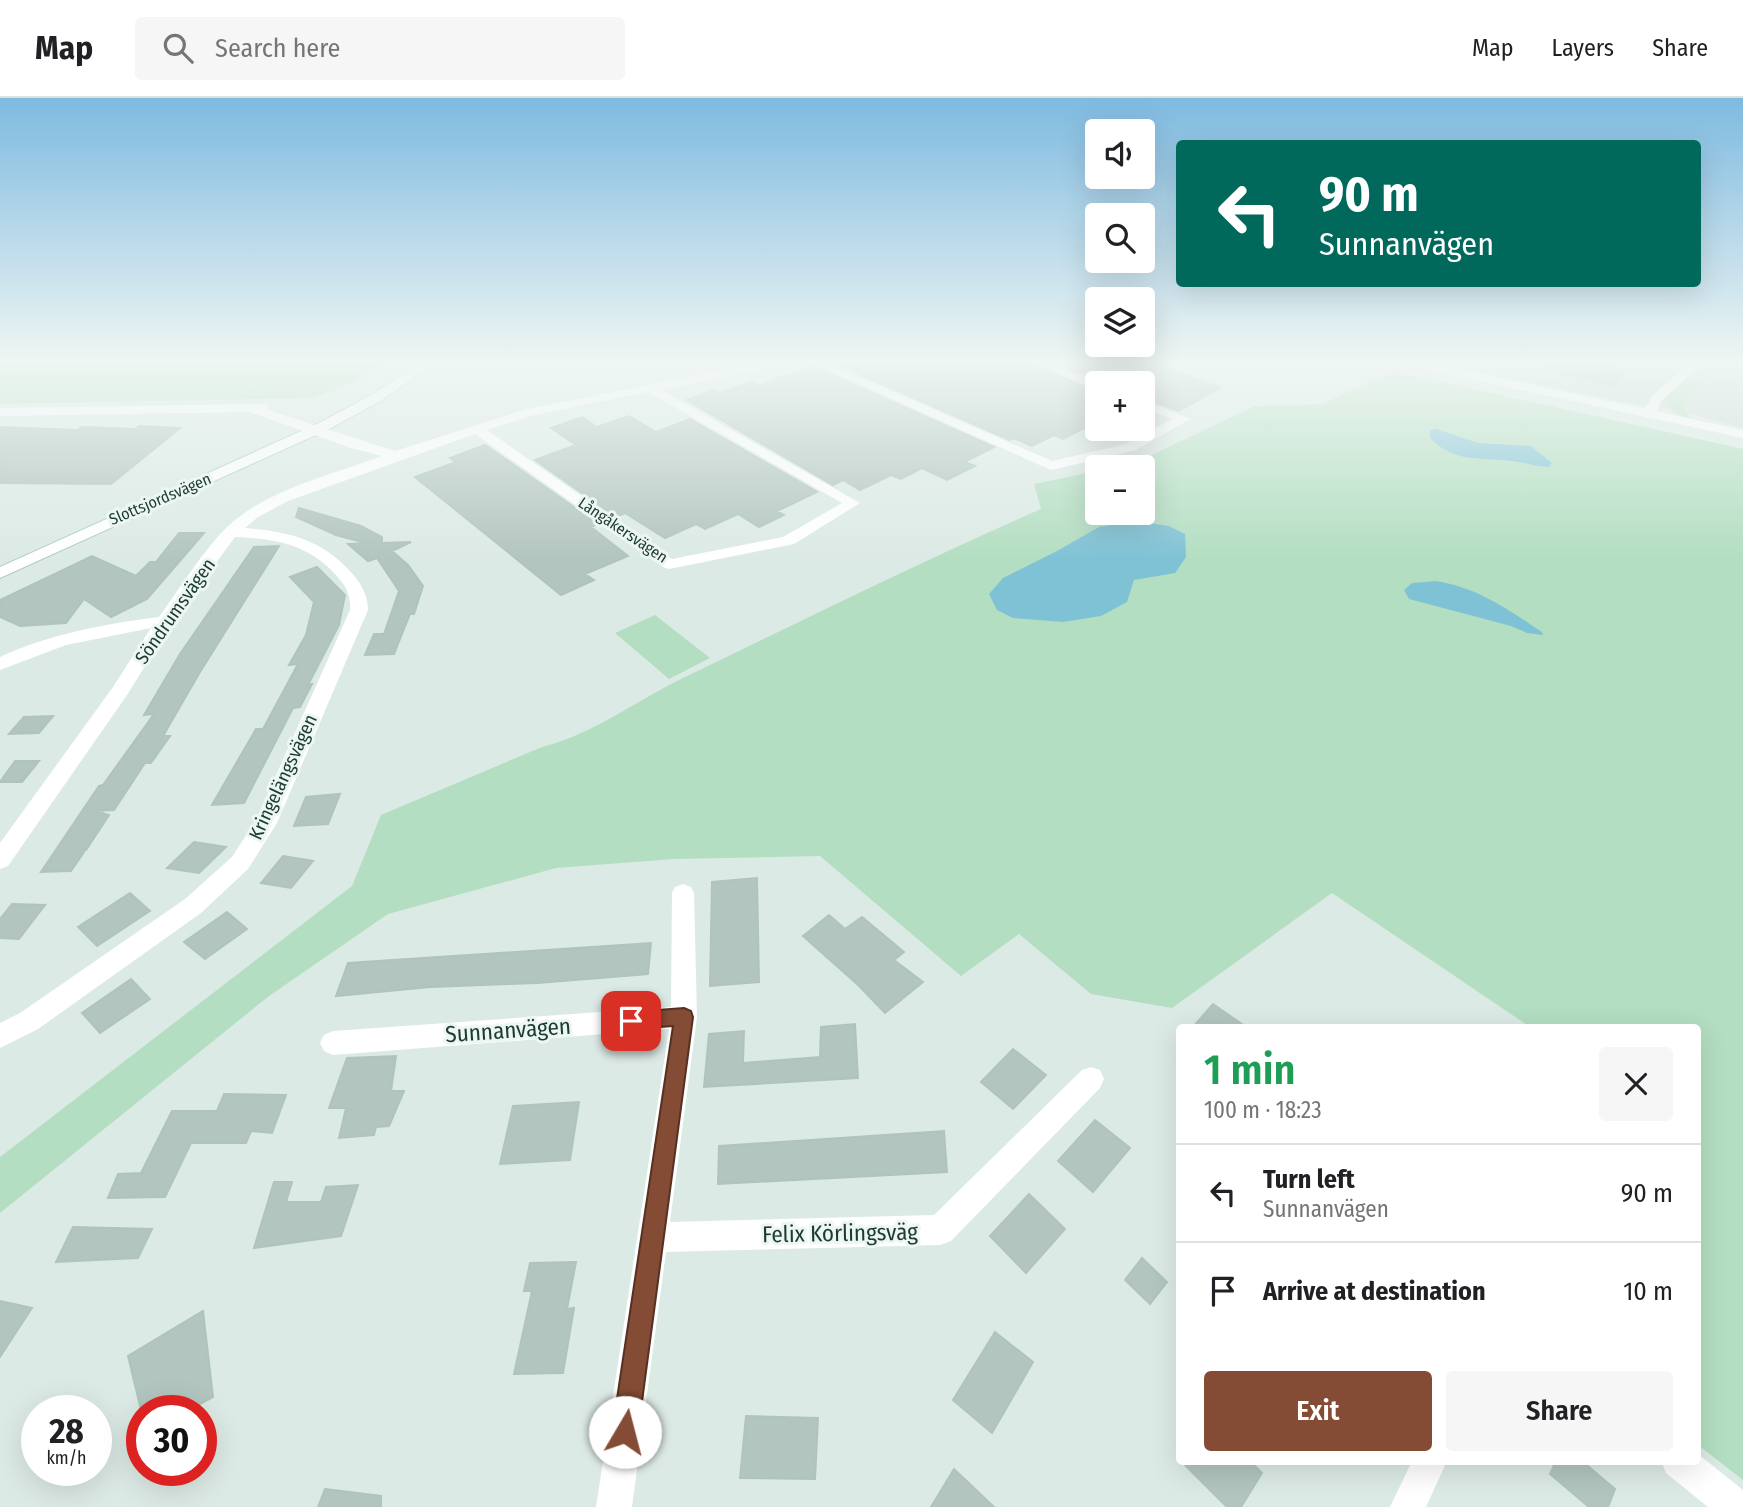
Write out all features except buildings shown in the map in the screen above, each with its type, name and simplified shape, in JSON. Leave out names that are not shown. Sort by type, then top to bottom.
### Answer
[{"type":"street","name":"Slottsjordsvägen","points":[[0,556],[289,429]]},
{"type":"street","name":"Slottsjordsvägen","points":[[0,573],[308,429]]},
{"type":"street","points":[[327,429],[356,445],[372,447],[395,456]]},
{"type":"street","name":"Långåkersvägen","points":[[477,429],[669,564],[788,541],[853,503],[721,429]]},
{"type":"street","name":"Söndrumsvägen","points":[[0,860],[120,691],[164,621],[231,532],[253,514],[283,498],[477,429]]},
{"type":"street","points":[[967,429],[1051,466],[1131,447],[1142,441]]},
{"type":"street","points":[[1718,429],[1743,434]]},
{"type":"street","name":"Kringelängsvägen","points":[[0,1036],[29,1021],[193,906],[240,863],[266,822],[359,610],[360,599],[355,587],[337,565],[317,548],[300,540],[276,535],[231,532]]},
{"type":"street","points":[[0,664],[57,641],[122,626],[164,621]]},
{"type":"street","points":[[614,1507],[684,1017],[683,893]]},
{"type":"street","name":"Sunnanvägen","points":[[333,1043],[684,1017]]},
{"type":"street","name":"Felix Körlingsväg","points":[[653,1237],[940,1230],[1091,1079]]},
{"type":"street","points":[[1408,1507],[1428,1465]]},
{"type":"street","points":[[1683,1465],[1736,1507]]},
{"type":"green space","points":[[1207,429],[1652,429],[1743,449],[1743,1480],[1701,1447],[1701,1024],[1526,1024],[1332,893],[1172,1008],[1091,994],[1019,934],[961,976],[820,856],[674,859],[556,868],[388,914],[269,996],[0,1213],[0,1157],[352,886],[381,815],[542,747],[580,734],[685,677],[906,570],[1041,509],[1034,484],[1085,473],[1085,525],[1155,525],[1155,455],[1152,455]]},
{"type":"green space","points":[[655,615],[710,658],[669,679],[615,633]]},
{"type":"water","points":[[1436,429],[1478,443],[1531,446],[1552,463],[1549,467],[1544,467],[1458,455],[1448,452],[1430,438],[1430,430]]},
{"type":"water","points":[[1155,524],[1169,526],[1185,534],[1186,557],[1175,573],[1134,580],[1127,602],[1101,616],[1063,622],[1013,618],[997,610],[989,594],[1003,578],[1099,527]]},
{"type":"water","points":[[1436,581],[1479,594],[1517,615],[1543,635],[1527,633],[1511,626],[1409,599],[1404,590],[1412,583]]},
{"type":"route","points":[[625,1432],[684,1017],[631,1021]]}]
